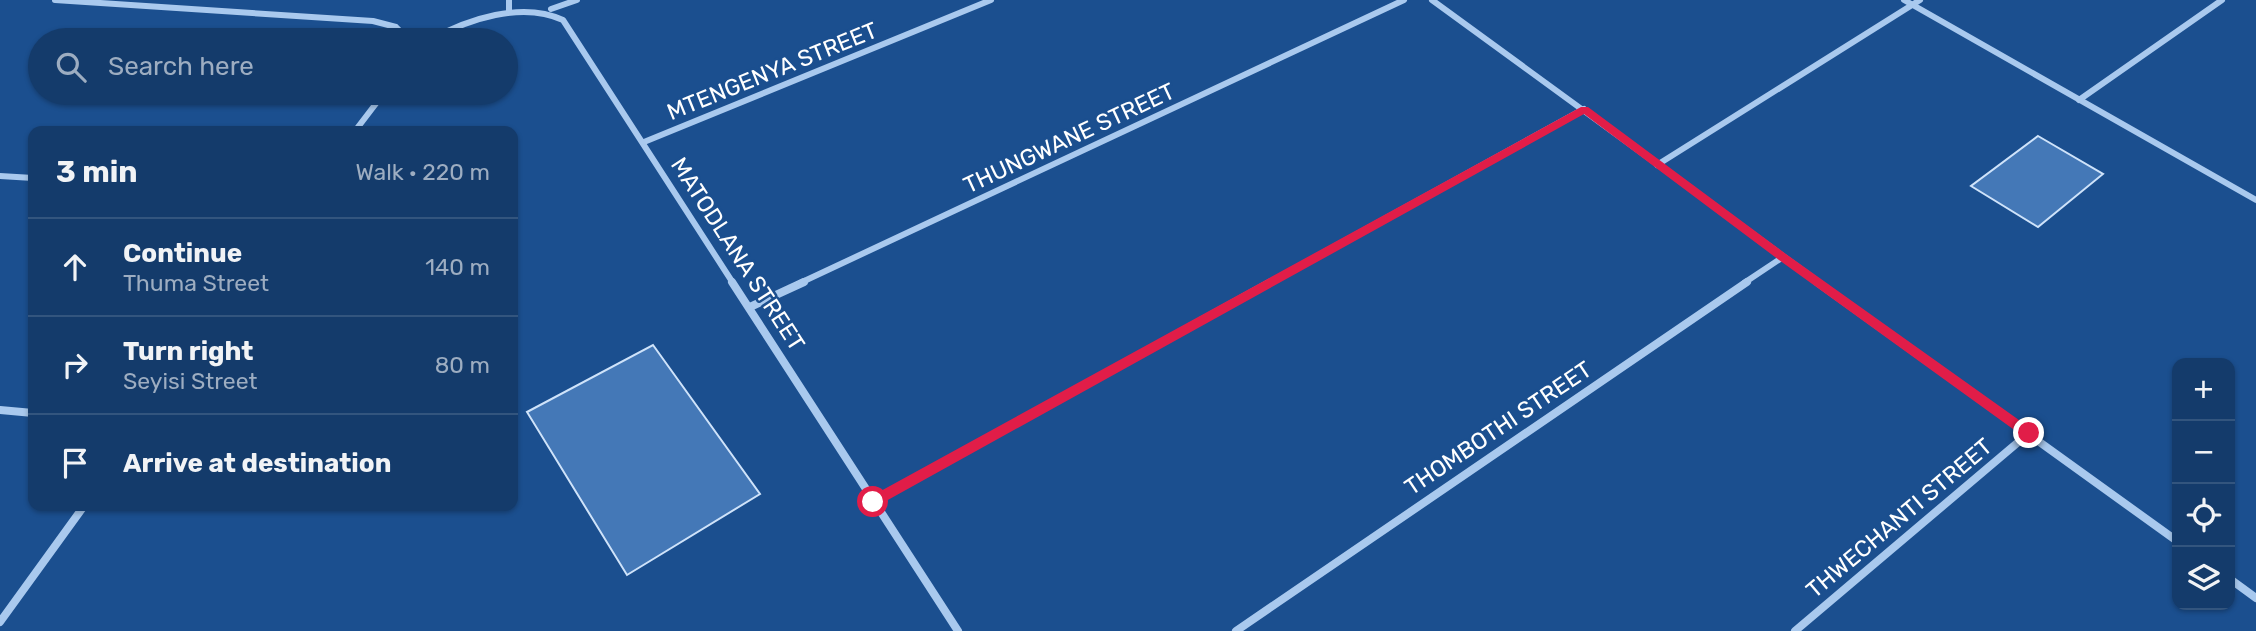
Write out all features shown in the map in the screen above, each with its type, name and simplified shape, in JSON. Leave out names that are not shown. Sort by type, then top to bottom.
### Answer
[{"type":"street","points":[[55,0],[373,21],[397,28]]},
{"type":"street","points":[[509,0],[509,11]]},
{"type":"street","points":[[453,28],[468,20],[509,11],[551,9],[577,0]]},
{"type":"street","name":"MTENGENYA STREET","points":[[643,142],[991,0]]},
{"type":"street","name":"THUNGWANE STREET","points":[[750,307],[1404,0]]},
{"type":"street","points":[[1432,0],[2172,537]]},
{"type":"street","points":[[1903,0],[2256,200]]},
{"type":"street","points":[[1657,164],[1920,0]]},
{"type":"street","points":[[2079,100],[2222,0]]},
{"type":"street","name":"MATODLANA STREET","points":[[551,9],[563,20],[643,142],[958,631]]},
{"type":"street","points":[[359,126],[375,105]]},
{"type":"street","points":[[873,502],[1584,109]]},
{"type":"street","points":[[0,176],[28,178]]},
{"type":"street","name":"THOMBOTHI STREET","points":[[1236,631],[1783,257]]},
{"type":"street","points":[[0,410],[28,413]]},
{"type":"street","name":"THWECHANTI STREET","points":[[1795,631],[2029,433]]},
{"type":"street","points":[[0,622],[80,511]]},
{"type":"street","points":[[2235,583],[2256,598]]},
{"type":"building","points":[[2038,136],[2103,174],[2038,227],[1971,186]]},
{"type":"building","points":[[653,345],[760,494],[627,575],[527,412]]},
{"type":"route","points":[[873,502],[1584,109],[1783,257],[2029,433]]}]
